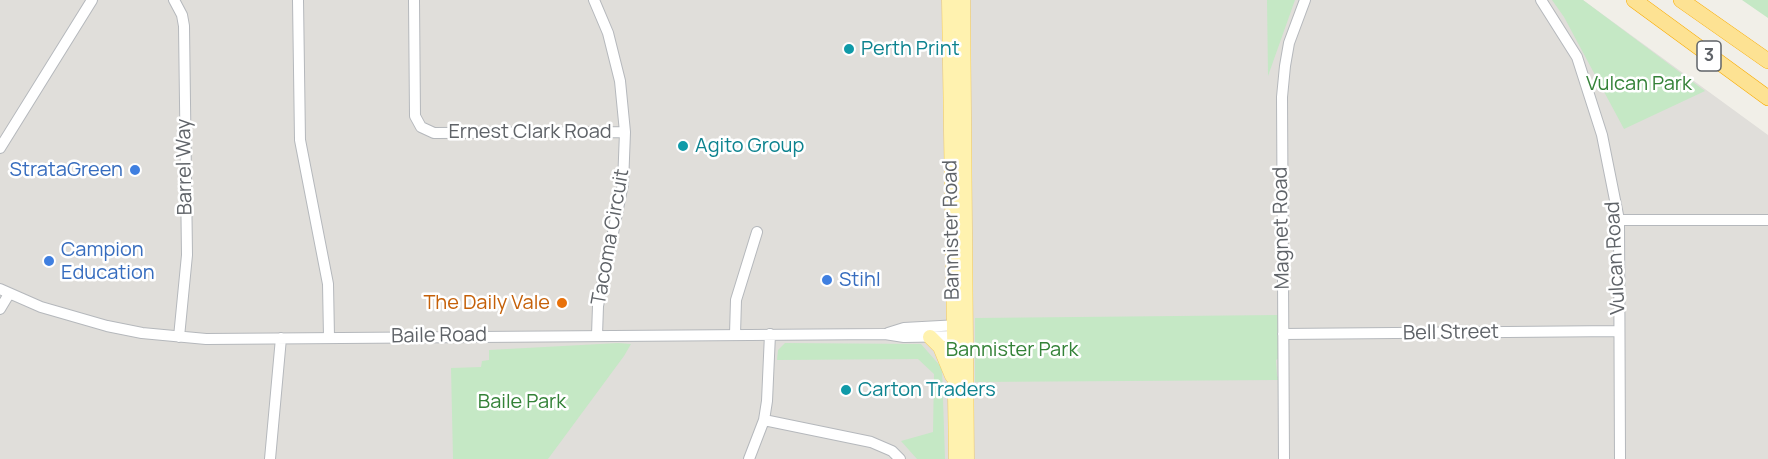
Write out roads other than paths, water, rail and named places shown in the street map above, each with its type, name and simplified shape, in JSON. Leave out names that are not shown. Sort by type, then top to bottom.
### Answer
[{"type":"highway","name":"3","points":[[1634,0],[1768,99]]},
{"type":"highway","name":"3","points":[[1681,0],[1768,61]]},
{"type":"highway","points":[[1704,18],[1768,57]]},
{"type":"main road","name":"Bannister Road","points":[[949,0],[960,331],[967,459]]},
{"type":"main road","name":"Bannister Road","points":[[956,459],[956,383],[966,175],[963,0]]},
{"type":"main road","points":[[930,337],[940,347],[956,383]]},
{"type":"street","points":[[0,148],[92,0]]},
{"type":"street","name":"Barrel Way","points":[[174,0],[182,15],[184,26],[187,255],[179,337]]},
{"type":"street","points":[[298,0],[300,140],[328,284],[329,337]]},
{"type":"street","name":"Ernest Clark Road","points":[[414,0],[415,116],[421,127],[434,133],[625,132]]},
{"type":"street","name":"Tacoma Circuit","points":[[594,0],[608,33],[620,81],[625,132],[623,184],[598,306],[597,335]]},
{"type":"street","name":"Magnet Road","points":[[1284,459],[1282,96],[1289,43],[1305,0]]},
{"type":"street","name":"Vulcan Road","points":[[1540,0],[1577,57],[1602,135],[1619,220],[1620,459]]},
{"type":"street","points":[[1619,220],[1768,220]]},
{"type":"street","points":[[735,334],[736,300],[757,232]]},
{"type":"street","points":[[0,309],[5,292]]},
{"type":"street","name":"Baile Road","points":[[5,292],[52,310],[107,326],[179,337],[885,333],[904,337],[930,337],[960,331]]},
{"type":"street","name":"Baile Road","points":[[885,333],[904,328],[960,331]]},
{"type":"street","name":"Bell Street","points":[[1283,334],[1619,331]]},
{"type":"street","points":[[749,459],[764,420],[769,381],[770,334]]},
{"type":"street","points":[[270,459],[281,338]]},
{"type":"street","points":[[764,420],[871,442],[892,452],[900,459]]},
{"type":"place","name":"Perth Print","points":[[849,49]]},
{"type":"place","name":"Agito Group","points":[[683,146]]},
{"type":"place","name":"StrataGreen","points":[[135,170]]},
{"type":"place","name":"Campion Education","points":[[49,261]]},
{"type":"place","name":"Stihl","points":[[827,280]]},
{"type":"place","name":"The Daily Vale","points":[[562,303]]},
{"type":"place","name":"Carton Traders","points":[[846,390]]},
{"type":"park label","name":"Vulcan Park","points":[[1639,84]]},
{"type":"park label","name":"Bannister Park","points":[[1012,350]]},
{"type":"park label","name":"Baile Park","points":[[522,402]]}]
